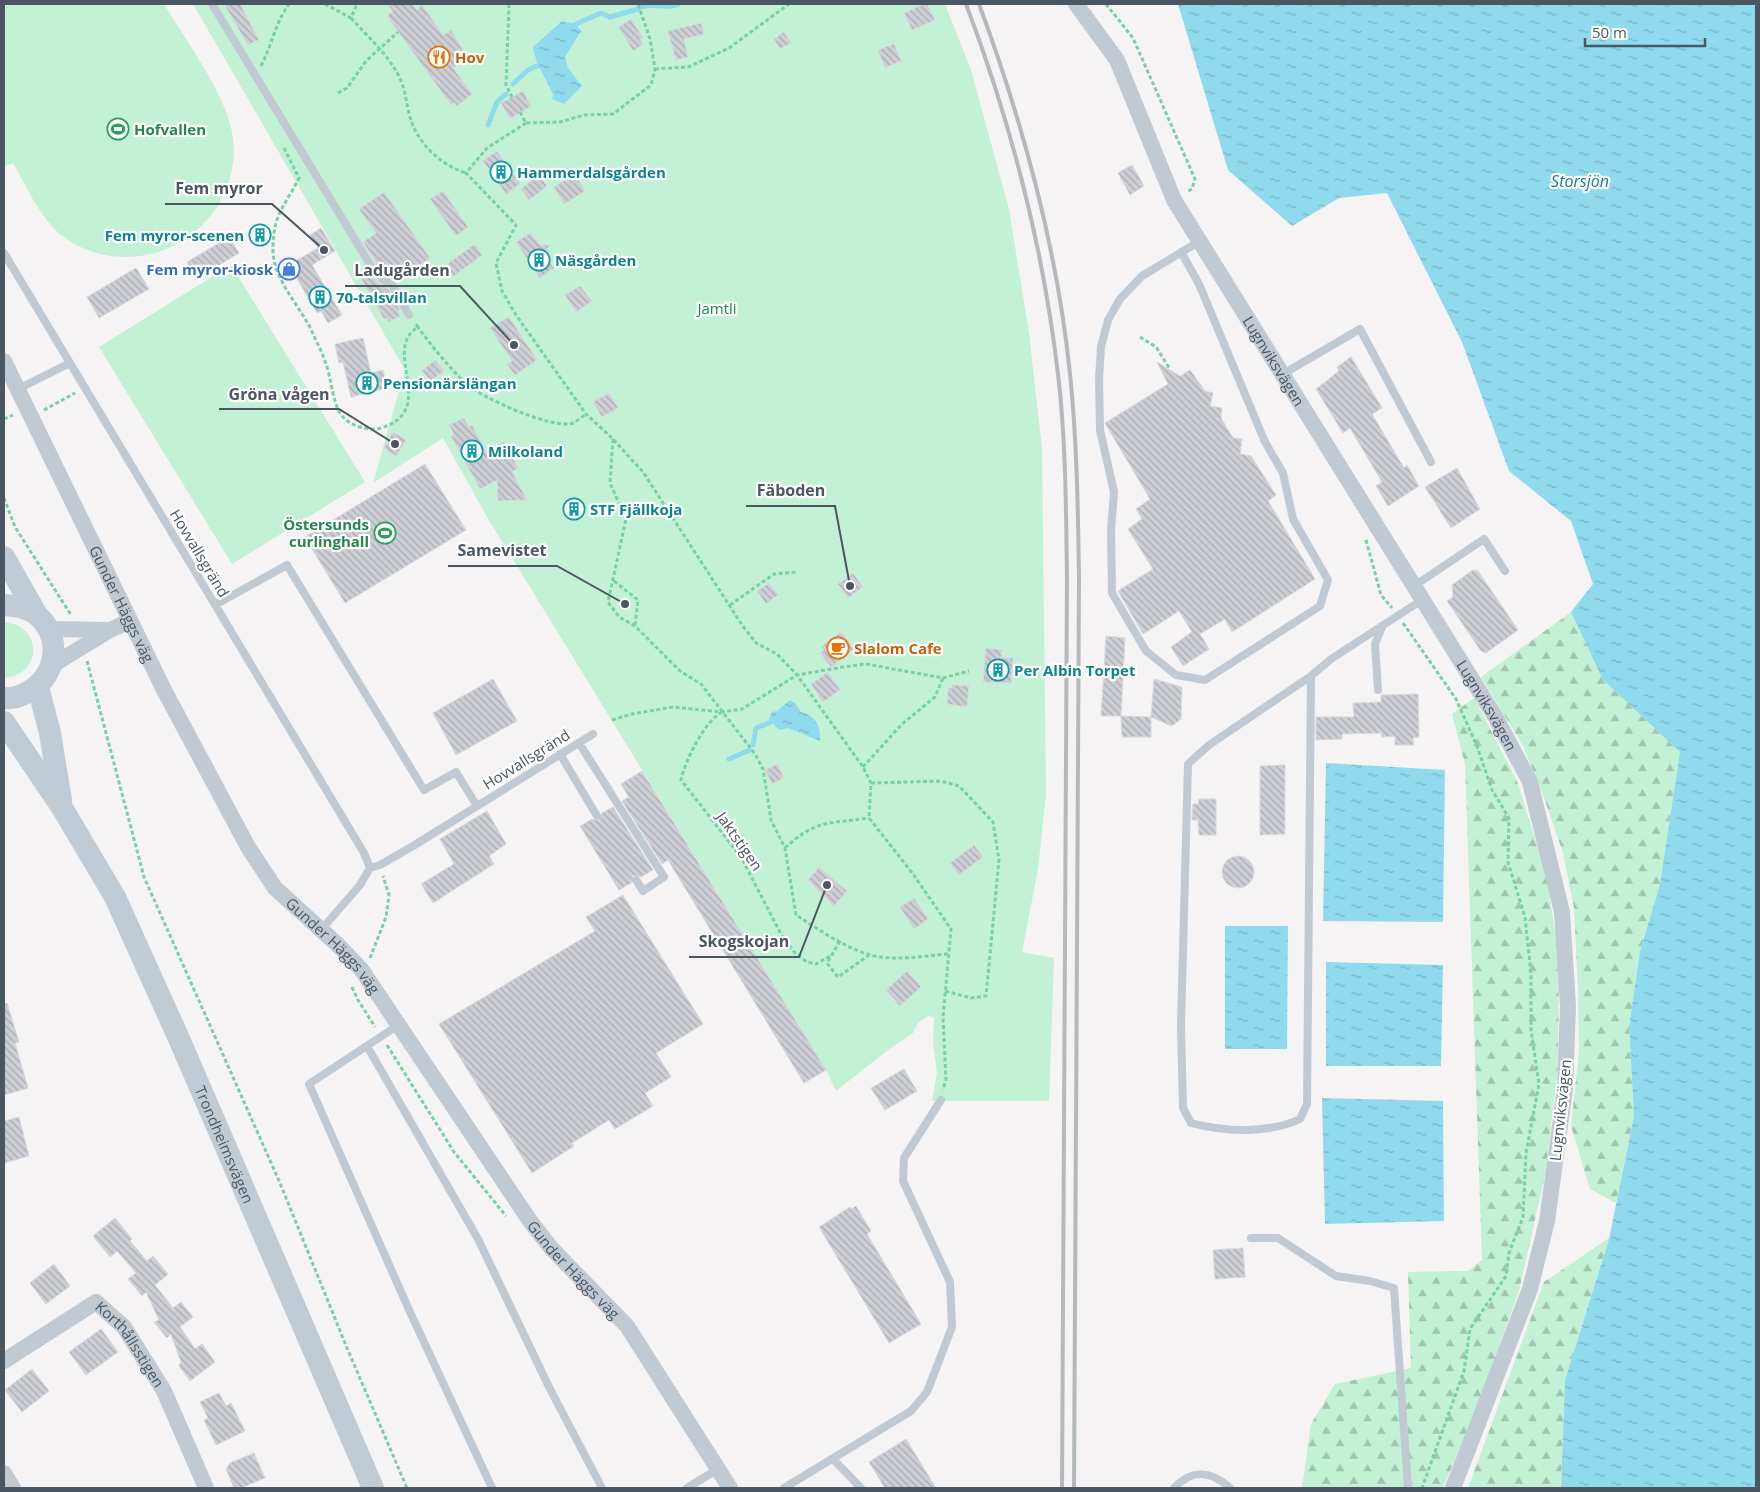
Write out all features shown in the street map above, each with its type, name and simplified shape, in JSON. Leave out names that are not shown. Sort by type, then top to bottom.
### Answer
[{"type":"main road","points":[[4,557],[42,622],[54,647],[52,666],[38,687],[12,699],[4,698]]},
{"type":"main road","points":[[4,605],[21,606],[42,622]]},
{"type":"main road","name":"Trondheimsvägen","points":[[38,687],[50,733],[62,806]]},
{"type":"main road","name":"Trondheimsvägen","points":[[4,722],[62,806],[115,896],[180,1041],[373,1488]]},
{"type":"street","name":"Lugnviksvägen","points":[[1076,4],[1117,60],[1174,200],[1496,718],[1530,782],[1562,912],[1568,1006],[1565,1089],[1547,1221],[1530,1289],[1453,1488]]},
{"type":"street","name":"Gunder Häggs väg","points":[[4,361],[164,690],[248,847],[275,888],[322,930],[360,969],[400,1024],[530,1221],[552,1249],[627,1326],[730,1488]]},
{"type":"street","points":[[52,666],[110,630],[130,621]]},
{"type":"street","points":[[42,622],[77,629],[110,630]]},
{"type":"street","name":"Korthållsstigen","points":[[4,1361],[96,1302],[124,1327],[164,1391],[206,1488]]},
{"type":"street","points":[[4,1473],[13,1488]]},
{"type":"lane","points":[[212,4],[371,266],[383,280],[392,285],[412,318]]},
{"type":"lane","points":[[1181,252],[1199,284],[1265,442],[1283,473],[1293,518],[1328,580],[1320,606],[1205,680],[1176,675],[1146,650],[1112,593],[1111,532],[1114,492],[1100,430],[1101,355],[1108,320],[1120,299],[1142,276],[1181,252],[1200,241]]},
{"type":"lane","name":"Hovvallsgränd","points":[[4,253],[364,853],[370,868],[380,865],[593,734]]},
{"type":"lane","points":[[1283,374],[1360,329],[1431,462]]},
{"type":"lane","points":[[18,390],[70,363]]},
{"type":"lane","points":[[1311,676],[1307,1104],[1300,1119],[1286,1126],[1231,1130],[1214,1129],[1191,1123],[1183,1108],[1181,1026],[1188,764],[1209,745],[1311,676],[1331,659],[1398,616],[1418,593],[1484,539],[1505,571]]},
{"type":"lane","points":[[215,605],[287,564],[424,790],[456,772],[477,806]]},
{"type":"lane","points":[[1378,690],[1375,644],[1382,627]]},
{"type":"lane","points":[[579,743],[664,877],[643,891],[636,880]]},
{"type":"lane","points":[[560,754],[598,816]]},
{"type":"lane","points":[[322,930],[360,885],[370,868]]},
{"type":"lane","points":[[400,1024],[309,1084],[410,1312],[492,1488]]},
{"type":"lane","points":[[367,1046],[478,1239],[550,1390],[602,1488]]},
{"type":"lane","points":[[784,1488],[911,1410],[927,1392],[952,1326],[950,1282],[902,1181],[904,1158],[941,1100]]},
{"type":"lane","points":[[1251,1238],[1278,1238],[1336,1276],[1370,1281],[1394,1288],[1408,1488]]},
{"type":"lane","points":[[833,1459],[861,1488]]},
{"type":"lane","points":[[687,1488],[718,1470]]},
{"type":"lane","points":[[1174,1488],[1184,1478],[1201,1474],[1219,1478],[1230,1488]]},
{"type":"path","points":[[260,84],[259,74],[270,48],[276,26],[290,4]]},
{"type":"path","points":[[326,4],[351,18],[379,48],[401,80],[413,125],[430,153],[459,171],[466,173],[516,225],[496,262],[502,290],[516,315],[586,414],[613,439],[643,472],[756,643],[777,654],[797,675],[863,767],[871,783],[869,818],[913,874],[951,929],[943,1018],[946,1080],[941,1100]]},
{"type":"path","points":[[351,18],[357,4]]},
{"type":"path","points":[[508,4],[506,85],[512,97]]},
{"type":"path","points":[[466,173],[487,148],[526,123],[560,122],[584,115],[613,114],[651,85],[656,70],[650,39],[638,4]]},
{"type":"path","points":[[656,70],[688,67],[728,48],[789,4]]},
{"type":"path","points":[[1106,4],[1133,38],[1195,179],[1192,189],[1174,200]]},
{"type":"path","points":[[338,93],[354,80],[366,61],[398,32]]},
{"type":"path","points":[[520,112],[526,123]]},
{"type":"path","points":[[283,122],[280,137],[298,178],[277,216],[272,248],[274,262],[312,331],[326,364],[331,386],[342,417],[364,429],[381,428],[399,419],[407,409],[410,396],[404,370],[406,339],[410,331],[418,327]]},
{"type":"path","points":[[412,318],[437,352],[468,386],[514,410],[550,422],[572,423],[586,414]]},
{"type":"path","points":[[1140,337],[1156,347],[1170,369]]},
{"type":"path","points":[[613,439],[610,482],[626,519],[608,602],[619,617],[635,626],[680,671],[701,684],[755,754],[763,769],[771,820],[785,848],[788,878],[796,915],[840,941],[869,954],[900,958],[948,954]]},
{"type":"path","points":[[4,498],[15,527],[71,615],[77,629]]},
{"type":"path","points":[[1364,534],[1381,595],[1398,616],[1456,699],[1477,746],[1492,790],[1509,818],[1508,862],[1525,917],[1532,974],[1531,1030],[1539,1084],[1526,1153],[1523,1218],[1509,1253],[1506,1276],[1470,1329],[1464,1371],[1422,1488]]},
{"type":"path","points":[[730,605],[774,574],[797,572]]},
{"type":"path","points":[[614,581],[638,600],[635,626]]},
{"type":"path","points":[[83,647],[144,877],[276,1174],[407,1488]]},
{"type":"path","points":[[612,720],[632,714],[673,707],[722,712],[742,709],[797,675],[866,664],[943,678],[968,671]]},
{"type":"path","points":[[863,767],[902,724],[935,697],[943,678]]},
{"type":"path","name":"Jaktstigen","points":[[722,712],[715,716],[693,747],[684,766],[681,780],[741,857],[782,936],[795,953],[807,962],[816,964],[832,955]]},
{"type":"path","points":[[871,783],[941,781],[959,786],[992,822],[999,860],[986,996],[972,998],[945,991]]},
{"type":"path","points":[[785,848],[799,835],[816,825],[869,818]]},
{"type":"path","points":[[380,865],[389,895],[386,917],[374,950],[351,984],[358,1000],[454,1152],[510,1221]]},
{"type":"path","points":[[840,941],[827,963],[838,977],[869,954]]},
{"type":"green space","name":"Hofvallen","points":[[4,4],[164,4],[205,70],[230,122],[233,138],[232,170],[222,199],[205,222],[182,241],[156,253],[127,257],[97,253],[68,240],[59,233],[36,205],[13,163],[4,167]]},
{"type":"green space","name":"Jamtli","points":[[193,4],[945,4],[971,70],[1009,209],[1029,333],[1042,449],[1046,794],[1038,869],[1022,952],[1054,958],[1049,1101],[932,1101],[937,1073],[933,1042],[934,1017],[928,1016],[918,1023],[913,1033],[836,1091],[826,1070],[487,517],[443,438],[373,483],[405,370]]},
{"type":"green space","points":[[231,265],[365,482],[232,564],[99,347]]},
{"type":"green space","points":[[1571,612],[1603,680],[1680,752],[1660,884],[1640,951],[1629,1027],[1634,1116],[1616,1203],[1590,1189],[1571,1126],[1579,1052],[1578,991],[1574,908],[1563,853],[1542,792],[1523,746],[1481,677]]},
{"type":"green space","points":[[4,622],[17,625],[26,632],[31,640],[33,650],[31,660],[26,668],[17,675],[4,678]]},
{"type":"green space","points":[[1474,698],[1517,781],[1546,874],[1559,957],[1558,1068],[1545,1175],[1519,1291],[1477,1407],[1443,1488],[1302,1488],[1311,1424],[1335,1384],[1411,1368],[1408,1272],[1468,1271],[1482,1260],[1465,764],[1452,714]]},
{"type":"green space","points":[[1609,1238],[1565,1380],[1561,1488],[1468,1488],[1544,1282]]},
{"type":"water","name":"Storsjön","points":[[1178,4],[1756,4],[1756,1488],[1561,1488],[1565,1380],[1609,1239],[1634,1116],[1629,1027],[1640,951],[1660,884],[1680,752],[1603,680],[1571,612],[1593,584],[1571,521],[1509,471],[1462,342],[1387,193],[1339,198],[1292,226],[1228,170]]},
{"type":"water","points":[[562,21],[576,24],[581,31],[565,57],[568,68],[582,86],[564,104],[552,99],[553,95],[541,70],[537,66],[533,47]]},
{"type":"water","points":[[790,700],[795,703],[801,712],[814,719],[820,731],[820,741],[788,728],[779,730],[769,719],[772,712],[777,711]]},
{"type":"water","points":[[1326,763],[1445,770],[1443,922],[1323,921]]},
{"type":"water","points":[[1225,926],[1288,926],[1287,1049],[1225,1049]]},
{"type":"water","points":[[1326,962],[1443,965],[1441,1066],[1326,1066]]},
{"type":"water","points":[[1322,1098],[1443,1101],[1444,1221],[1325,1224]]},
{"type":"building","points":[[224,4],[240,4],[259,40],[248,45]]},
{"type":"building","name":"Hov","points":[[387,4],[412,4],[417,10],[422,5],[443,35],[451,30],[466,55],[460,59],[462,62],[453,68],[472,94],[457,106],[455,103],[451,105],[387,16],[393,11]]},
{"type":"building","points":[[927,4],[935,20],[912,30],[904,13]]},
{"type":"building","points":[[631,19],[643,38],[640,39],[643,45],[633,51],[619,27]]},
{"type":"building","points":[[701,23],[704,34],[684,39],[688,57],[676,60],[668,31]]},
{"type":"building","points":[[784,32],[791,43],[780,49],[774,39]]},
{"type":"building","points":[[894,44],[901,61],[885,68],[878,50]]},
{"type":"building","points":[[523,91],[531,106],[510,119],[501,103]]},
{"type":"building","name":"Hammerdalsgården","points":[[497,151],[520,184],[506,194],[483,161]]},
{"type":"building","points":[[1132,165],[1144,186],[1130,195],[1118,173]]},
{"type":"building","points":[[575,174],[585,191],[564,204],[554,187]]},
{"type":"building","points":[[539,175],[547,186],[529,200],[521,189]]},
{"type":"building","points":[[443,191],[468,227],[456,236],[430,199]]},
{"type":"building","points":[[384,192],[430,258],[396,281],[387,276],[376,263],[363,242],[376,233],[359,209]]},
{"type":"building","name":"Fem myror-scenen","points":[[261,226],[268,237],[258,244],[251,233]]},
{"type":"building","points":[[321,228],[335,251],[312,265],[342,315],[328,323],[321,311],[317,313],[295,275],[289,279],[278,265],[289,258],[292,263],[318,248],[310,235]]},
{"type":"building","name":"Näsgården","points":[[531,233],[540,245],[550,245],[544,254],[554,268],[540,278],[516,242]]},
{"type":"building","points":[[229,237],[239,253],[198,278],[187,262]]},
{"type":"building","points":[[475,244],[482,255],[454,276],[446,265]]},
{"type":"building","points":[[136,268],[149,289],[99,318],[87,297]]},
{"type":"building","points":[[370,273],[379,284],[388,289],[400,310],[397,311],[400,316],[389,322],[386,318],[384,319],[361,278]]},
{"type":"building","points":[[580,286],[592,301],[576,312],[565,295]]},
{"type":"building","points":[[509,317],[537,360],[515,375],[507,364],[512,361],[490,328]]},
{"type":"building","points":[[363,338],[371,373],[383,370],[387,388],[351,397],[343,362],[339,363],[335,344]]},
{"type":"building","points":[[1351,357],[1382,408],[1372,414],[1404,468],[1407,465],[1419,486],[1388,506],[1376,486],[1382,482],[1350,428],[1343,433],[1316,389],[1339,371],[1337,367]]},
{"type":"building","points":[[435,360],[444,371],[431,381],[422,371]]},
{"type":"building","points":[[1157,362],[1180,376],[1190,370],[1205,391],[1213,393],[1210,406],[1222,408],[1221,418],[1233,438],[1242,439],[1240,454],[1251,456],[1276,495],[1268,501],[1315,579],[1232,632],[1225,619],[1200,634],[1209,649],[1183,666],[1171,647],[1192,632],[1179,611],[1143,634],[1118,591],[1153,569],[1128,529],[1142,519],[1136,509],[1150,499],[1105,423],[1168,384]]},
{"type":"building","points":[[609,393],[618,408],[602,417],[593,402]]},
{"type":"building","name":"Milkoland","points":[[464,418],[469,427],[472,425],[486,452],[504,442],[518,468],[512,472],[527,500],[498,501],[497,480],[480,489],[451,436],[454,434],[449,425]]},
{"type":"building","points":[[393,432],[406,440],[396,456],[384,448]]},
{"type":"building","name":"Östersunds curlinghall","points":[[425,464],[466,530],[345,603],[305,537]]},
{"type":"building","points":[[1457,468],[1480,509],[1451,528],[1425,487]]},
{"type":"building","points":[[1473,570],[1478,571],[1518,630],[1486,653],[1481,651],[1447,601],[1453,597],[1452,585]]},
{"type":"building","points":[[853,573],[863,587],[848,598],[838,584]]},
{"type":"building","points":[[769,583],[778,595],[766,604],[757,591]]},
{"type":"building","name":"Slalom Cafe","points":[[841,632],[854,649],[831,667],[820,653],[824,650],[821,647]]},
{"type":"building","points":[[1106,636],[1125,638],[1121,716],[1101,716]]},
{"type":"building","name":"Per Albin Torpet","points":[[986,648],[1002,650],[1001,658],[1013,658],[1011,683],[983,682]]},
{"type":"building","points":[[828,672],[840,690],[823,702],[811,684]]},
{"type":"building","points":[[493,679],[517,721],[456,755],[433,713]]},
{"type":"building","points":[[1154,679],[1182,687],[1181,719],[1172,726],[1151,717]]},
{"type":"building","points":[[952,685],[969,686],[967,707],[947,704],[948,688],[952,688]]},
{"type":"building","points":[[1418,694],[1419,737],[1413,738],[1414,745],[1395,745],[1395,736],[1382,737],[1381,733],[1342,734],[1342,739],[1316,740],[1316,717],[1354,717],[1353,703],[1381,702],[1381,695]]},
{"type":"building","points":[[1121,716],[1151,717],[1151,737],[1122,737]]},
{"type":"building","points":[[777,764],[784,778],[772,784],[765,770]]},
{"type":"building","points":[[1285,765],[1285,834],[1260,835],[1260,766]]},
{"type":"building","points":[[642,771],[826,1070],[804,1083],[668,860],[662,864],[622,801],[629,797],[621,784]]},
{"type":"building","points":[[1199,799],[1216,799],[1216,835],[1199,835],[1198,820],[1192,820],[1193,804],[1198,804]]},
{"type":"building","points":[[613,807],[653,870],[641,877],[633,875],[631,883],[619,890],[580,826],[592,819],[599,821],[602,813]]},
{"type":"building","points":[[487,811],[506,844],[489,856],[494,864],[433,903],[421,884],[454,864],[440,839]]},
{"type":"building","points":[[974,845],[983,857],[959,875],[950,863]]},
{"type":"building","points":[[1238,856],[1244,857],[1249,861],[1253,866],[1253,878],[1249,883],[1244,887],[1238,888],[1232,887],[1227,883],[1223,878],[1222,872],[1223,866],[1227,861],[1232,857]]},
{"type":"building","points":[[819,867],[847,891],[834,906],[808,880]]},
{"type":"building","points":[[623,895],[703,1024],[656,1053],[671,1077],[645,1093],[653,1106],[615,1129],[609,1120],[572,1143],[574,1146],[532,1173],[439,1024],[595,931],[586,917]]},
{"type":"building","points":[[914,898],[928,919],[914,929],[900,907]]},
{"type":"building","points":[[907,971],[921,987],[900,1006],[886,990]]},
{"type":"building","points":[[7,1003],[19,1042],[15,1043],[28,1088],[4,1095],[4,1004]]},
{"type":"building","points":[[904,1069],[917,1091],[885,1110],[871,1088]]},
{"type":"building","points":[[19,1117],[29,1156],[4,1163],[4,1121]]},
{"type":"building","points":[[856,1206],[871,1231],[867,1234],[921,1324],[889,1343],[819,1227],[850,1207],[852,1209]]},
{"type":"building","points":[[115,1218],[132,1239],[130,1241],[147,1261],[153,1256],[168,1274],[155,1285],[173,1308],[181,1302],[193,1317],[180,1327],[195,1349],[202,1344],[215,1362],[190,1381],[179,1366],[181,1362],[171,1334],[167,1338],[154,1322],[159,1320],[146,1292],[142,1296],[128,1279],[136,1273],[117,1251],[110,1257],[93,1236]]},
{"type":"building","points":[[1243,1248],[1245,1277],[1215,1279],[1213,1250]]},
{"type":"building","points":[[54,1264],[70,1286],[46,1304],[30,1283]]},
{"type":"building","points":[[101,1329],[118,1352],[86,1375],[69,1352]]},
{"type":"building","points":[[32,1369],[49,1391],[22,1412],[5,1390]]},
{"type":"building","points":[[219,1393],[226,1406],[231,1403],[245,1431],[216,1445],[204,1420],[208,1418],[200,1402]]},
{"type":"building","points":[[906,1439],[936,1488],[885,1488],[869,1462]]},
{"type":"building","points":[[254,1453],[265,1478],[241,1488],[234,1488],[226,1469],[230,1463]]},
{"type":"waterway","points":[[642,7],[651,5],[674,6],[679,4]]},
{"type":"waterway","points":[[576,24],[601,13],[610,17],[638,9]]},
{"type":"waterway","points":[[513,84],[528,70],[537,66]]},
{"type":"waterway","points":[[488,125],[497,102],[506,94]]},
{"type":"waterway","points":[[753,745],[756,728],[771,722]]},
{"type":"waterway","points":[[729,759],[750,750]]},
{"type":"railway","points":[[966,4],[1011,140],[1034,232],[1052,326],[1063,425],[1067,578],[1062,1488]]},
{"type":"railway","points":[[979,4],[1024,140],[1047,232],[1064,327],[1074,425],[1078,501],[1079,578],[1074,1488]]},
{"type":"place","name":"Hov","points":[[439,57]]},
{"type":"place","name":"Hofvallen","points":[[118,129]]},
{"type":"place","name":"Hammerdalsgården","points":[[501,172]]},
{"type":"place","name":"Fem myror-scenen","points":[[260,235]]},
{"type":"place","name":"Fem myror","points":[[324,250]]},
{"type":"place","name":"Näsgården","points":[[539,260]]},
{"type":"place","name":"Fem myror-kiosk","points":[[289,269]]},
{"type":"place","name":"70-talsvillan","points":[[320,297]]},
{"type":"place","name":"Ladugården","points":[[514,345]]},
{"type":"place","name":"Pensionärslängan","points":[[367,383]]},
{"type":"place","name":"Gröna vågen","points":[[395,444]]},
{"type":"place","name":"Milkoland","points":[[472,451]]},
{"type":"place","name":"STF Fjällkoja","points":[[574,509]]},
{"type":"place","name":"Östersunds curlinghall","points":[[385,533]]},
{"type":"place","name":"Fäboden","points":[[850,586]]},
{"type":"place","name":"Samevistet","points":[[625,604]]},
{"type":"place","name":"Slalom Cafe","points":[[838,648]]},
{"type":"place","name":"Per Albin Torpet","points":[[998,670]]},
{"type":"place","name":"Skogskojan","points":[[827,885]]}]
